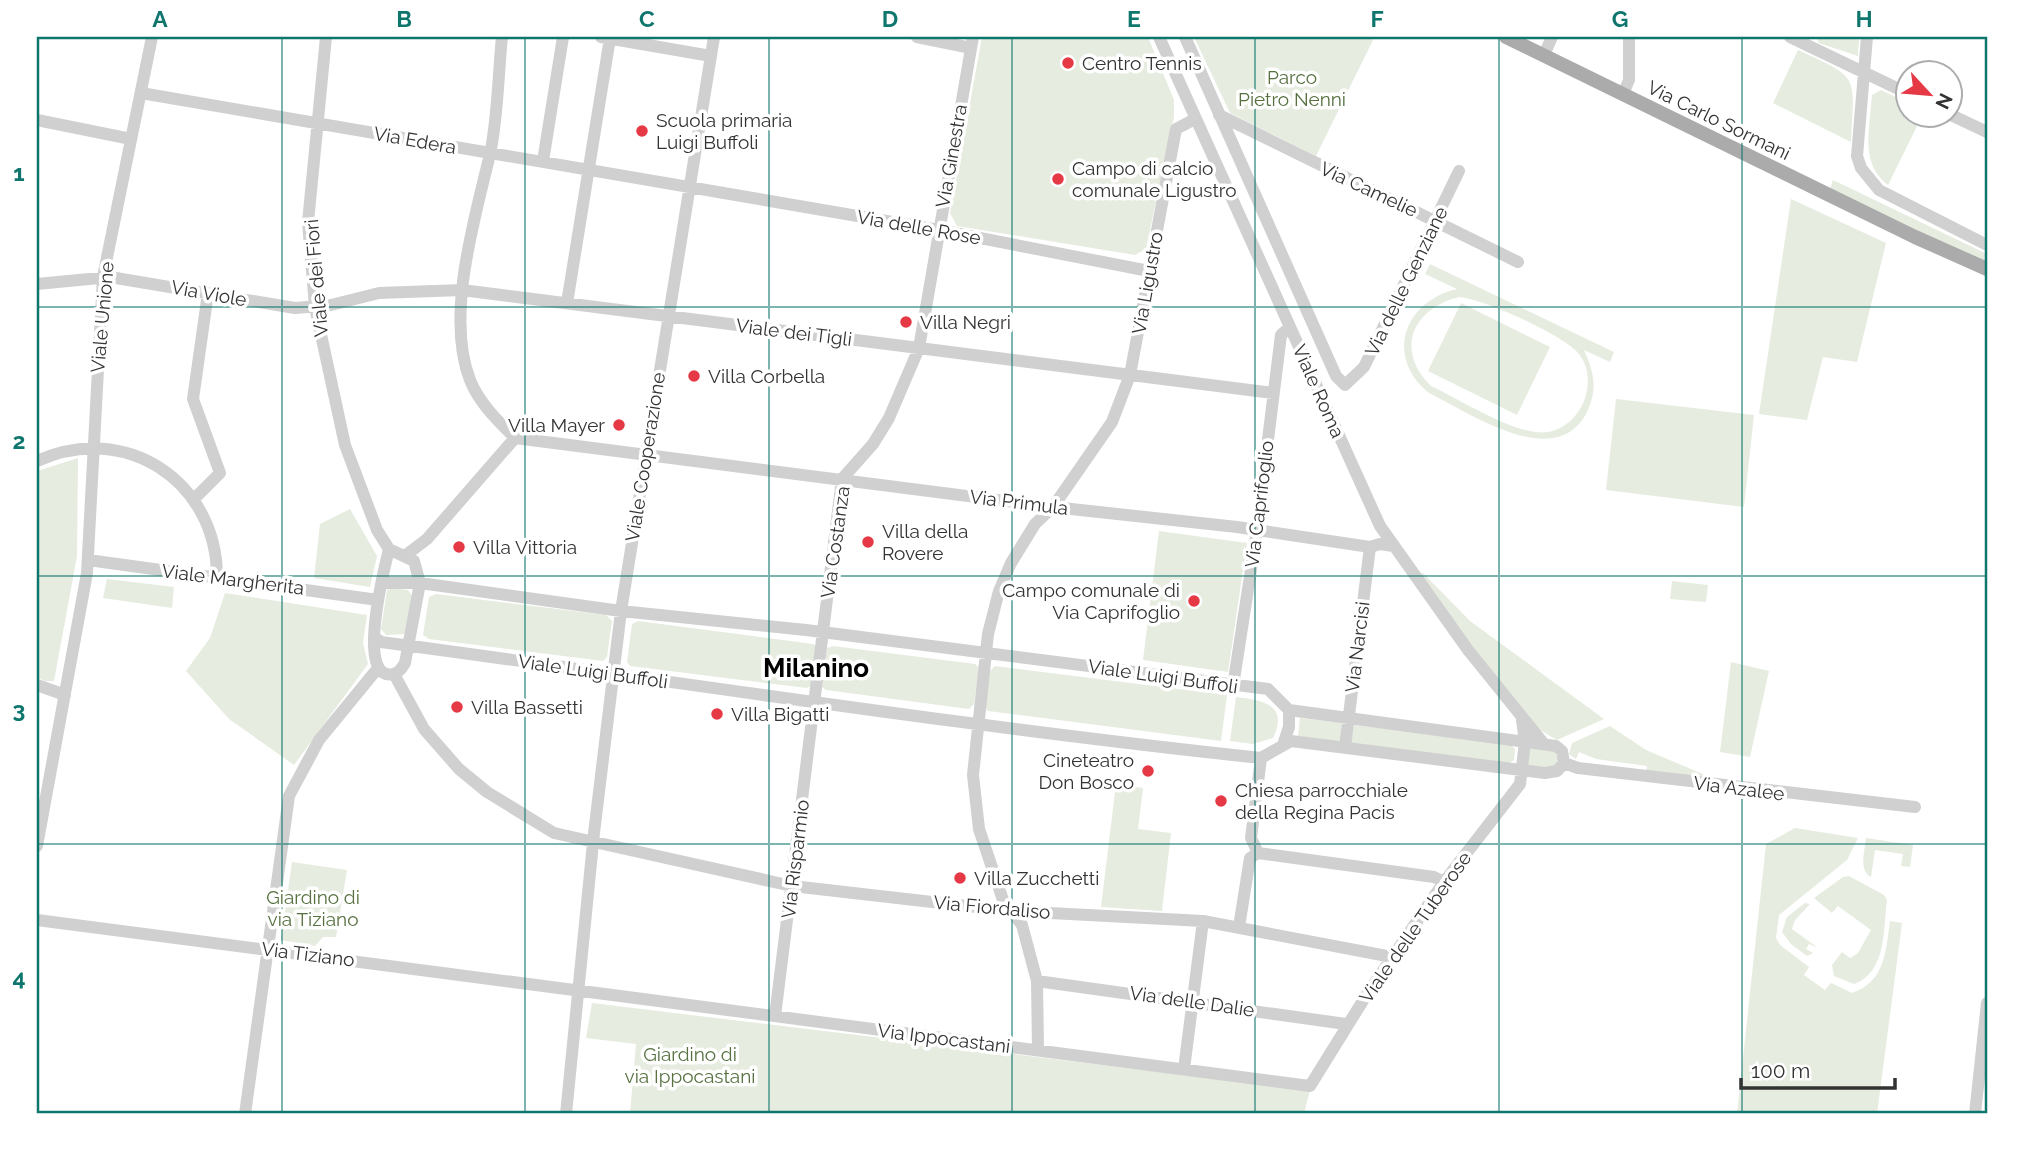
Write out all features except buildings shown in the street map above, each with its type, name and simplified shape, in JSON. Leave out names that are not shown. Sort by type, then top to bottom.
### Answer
[{"type":"main road","name":"Via Carlo Sormani","points":[[1506,37],[1915,237],[1987,269]]},
{"type":"main road","name":"Via Carlo Sormani","points":[[1915,237],[1987,280]]},
{"type":"street","name":"Viale Unione","points":[[37,846],[88,560],[103,277],[152,37]]},
{"type":"street","name":"Viale dei Fiori","points":[[326,37],[309,222],[314,307],[345,445],[377,530],[389,549]]},
{"type":"street","points":[[407,555],[427,540],[515,438],[491,414],[470,380],[462,342],[462,290],[490,153],[502,37]]},
{"type":"street","points":[[543,161],[563,37]]},
{"type":"street","points":[[567,303],[605,37],[711,56]]},
{"type":"street","name":"Viale Cooperazione","points":[[566,1114],[612,676],[667,316],[714,37]]},
{"type":"street","name":"Via Ginestra","points":[[918,37],[972,42],[919,348]]},
{"type":"street","name":"Viale Roma","points":[[1159,37],[1380,526],[1522,720],[1544,744],[1560,748],[1564,763]]},
{"type":"street","name":"Viale Roma","points":[[1185,37],[1336,376],[1345,385]]},
{"type":"street","points":[[1544,55],[1552,37]]},
{"type":"street","points":[[1623,94],[1630,74],[1627,65],[1629,37]]},
{"type":"street","points":[[1790,37],[1895,87]]},
{"type":"street","points":[[1867,37],[1857,156],[1861,168],[1878,190],[1987,245]]},
{"type":"street","name":"Via Edera","points":[[141,93],[317,121],[689,187]]},
{"type":"street","points":[[1213,102],[1199,108],[1195,119],[1205,121],[1219,115]]},
{"type":"street","name":"Via Camelie","points":[[1219,115],[1518,262]]},
{"type":"street","name":"Via Ligustro","points":[[986,653],[991,619],[1011,563],[1035,524],[1054,508],[1112,422],[1130,375],[1176,129],[1195,119]]},
{"type":"street","points":[[37,120],[131,139]]},
{"type":"street","points":[[1965,121],[1987,132]]},
{"type":"street","name":"Via delle Genziane","points":[[1345,385],[1364,367],[1459,171]]},
{"type":"street","name":"Via delle Rose","points":[[689,187],[939,230],[1149,271]]},
{"type":"street","name":"Via Viole","points":[[37,284],[103,277],[295,308],[314,307]]},
{"type":"street","name":"Viale dei Tigli","points":[[314,307],[379,293],[462,290],[1273,393]]},
{"type":"street","points":[[193,500],[220,473],[193,399],[208,293]]},
{"type":"street","name":"Via Caprifoglio","points":[[1233,686],[1257,531],[1280,335],[1290,327]]},
{"type":"street","name":"Via Costanza","points":[[822,632],[842,479],[873,444],[889,418],[919,348]]},
{"type":"street","name":"Via Primula","points":[[515,438],[1370,547],[1380,544],[1393,546]]},
{"type":"street","points":[[37,460],[61,452],[93,448],[122,452],[147,461],[172,477],[193,500],[212,537],[217,578]]},
{"type":"street","name":"Via Narcisi","points":[[1345,747],[1370,547]]},
{"type":"street","points":[[389,549],[407,555],[416,564],[420,583],[410,645],[404,666],[394,674],[385,673],[376,664],[374,637],[378,600],[389,549]]},
{"type":"street","name":"Viale Margherita","points":[[88,560],[378,600]]},
{"type":"street","name":"Viale Luigi Buffoli","points":[[382,583],[420,583],[621,611],[822,632],[1268,689],[1289,710]]},
{"type":"street","points":[[814,702],[822,632]]},
{"type":"street","name":"Viale Luigi Buffoli","points":[[374,637],[381,642],[612,676],[722,687],[814,702],[1261,758]]},
{"type":"street","points":[[986,653],[977,723],[974,775],[979,829],[997,886],[1022,925],[1037,981],[1038,1050]]},
{"type":"street","points":[[245,1114],[289,796],[319,740],[376,664]]},
{"type":"street","name":"Via Fiordaliso","points":[[394,674],[424,729],[459,769],[487,792],[554,833],[792,886],[1011,911],[1203,921],[1392,957]]},
{"type":"street","points":[[37,685],[65,695]]},
{"type":"street","name":"Via Risparmio","points":[[775,1016],[814,702]]},
{"type":"street","points":[[1283,745],[1289,727],[1289,710],[1544,744]]},
{"type":"street","name":"Viale Roma","points":[[1522,720],[1525,742],[1522,771]]},
{"type":"street","points":[[1258,852],[1251,838],[1261,758],[1291,741],[1522,771],[1552,773],[1564,763]]},
{"type":"street","name":"Via Azalee","points":[[1564,763],[1578,768],[1725,787],[1915,807]]},
{"type":"street","name":"Viale delle Tuberose","points":[[1310,1086],[1346,1024],[1444,882],[1520,784],[1522,771]]},
{"type":"street","points":[[1239,927],[1250,858],[1258,852],[1434,877],[1444,882]]},
{"type":"street","name":"Via Tiziano","points":[[37,920],[529,982],[578,991]]},
{"type":"street","points":[[1184,1069],[1203,921]]},
{"type":"street","name":"Via delle Dalie","points":[[1037,981],[1346,1024]]},
{"type":"street","name":"Via Ippocastani","points":[[578,991],[1310,1086]]},
{"type":"street","points":[[1975,1114],[1987,1003]]},
{"type":"green space","name":"Campo di calcio comunale Ligustro","points":[[982,37],[1148,37],[1174,100],[1174,117],[1146,249],[1135,255],[957,226],[950,213]]},
{"type":"green space","name":"Parco Pietro Nenni","points":[[1194,37],[1366,37],[1373,40],[1316,156],[1230,113]]},
{"type":"green space","points":[[1817,37],[1859,37],[1858,56],[1819,43]]},
{"type":"green space","points":[[1798,50],[1833,67],[1849,81],[1853,103],[1851,142],[1773,103]]},
{"type":"green space","points":[[1881,90],[1895,97],[1895,130],[1915,130],[1888,185],[1879,176],[1870,156],[1868,144],[1872,95]]},
{"type":"green space","points":[[1833,180],[1987,254],[1987,267],[1830,189]]},
{"type":"green space","points":[[1791,199],[1886,243],[1857,362],[1823,357],[1807,420],[1759,414]]},
{"type":"green space","points":[[1430,264],[1614,352],[1610,362],[1584,350],[1592,373],[1593,396],[1587,412],[1573,430],[1555,438],[1534,438],[1512,433],[1429,393],[1415,379],[1407,363],[1404,347],[1406,332],[1424,305],[1439,295],[1457,289],[1425,274]],"holes":[[[1459,297],[1471,299],[1541,328],[1579,354],[1586,367],[1586,394],[1581,407],[1562,427],[1549,432],[1535,432],[1510,425],[1431,386],[1420,372],[1413,358],[1411,345],[1420,321],[1430,310],[1443,303]]]},
{"type":"green space","points":[[1461,303],[1550,347],[1517,415],[1428,371]]},
{"type":"green space","points":[[1616,399],[1754,415],[1744,507],[1606,490]]},
{"type":"green space","points":[[78,458],[77,556],[54,681],[45,681],[37,677],[37,471]]},
{"type":"green space","points":[[350,509],[377,556],[370,587],[314,578],[320,524]]},
{"type":"green space","name":"Campo comunale di Via Caprifoglio","points":[[1159,531],[1247,543],[1228,672],[1143,660]]},
{"type":"green space","points":[[1423,573],[1470,621],[1604,719],[1557,740],[1528,723],[1419,574]]},
{"type":"green space","points":[[107,579],[174,587],[172,608],[103,598]]},
{"type":"green space","points":[[1672,581],[1708,585],[1706,602],[1670,599]]},
{"type":"green space","points":[[387,590],[408,590],[413,597],[406,634],[386,635],[381,629]]},
{"type":"green space","points":[[225,593],[367,615],[363,643],[368,664],[294,765],[229,719],[186,671],[210,638]]},
{"type":"green space","points":[[436,594],[606,615],[612,621],[607,657],[603,661],[429,639],[423,635],[429,597]]},
{"type":"green space","points":[[638,621],[813,644],[816,646],[812,685],[807,688],[630,666],[627,662],[632,624]]},
{"type":"green space","points":[[833,646],[975,664],[979,668],[974,704],[969,709],[826,690],[822,687],[827,648]]},
{"type":"green space","points":[[1731,662],[1769,671],[1750,757],[1720,752]]},
{"type":"green space","points":[[995,666],[1227,695],[1221,741],[988,711],[984,707],[990,671]]},
{"type":"green space","points":[[1236,697],[1271,706],[1278,718],[1273,738],[1253,744],[1230,741]]},
{"type":"green space","points":[[1300,718],[1342,723],[1340,742],[1298,736]]},
{"type":"green space","points":[[1354,725],[1510,744],[1515,749],[1514,760],[1507,764],[1351,743]]},
{"type":"green space","points":[[1610,726],[1646,750],[1717,780],[1646,773],[1647,766],[1596,759],[1579,752],[1576,759],[1569,754],[1572,743]]},
{"type":"green space","points":[[1529,749],[1554,749],[1559,760],[1554,768],[1531,768],[1527,764]]},
{"type":"green space","points":[[1116,784],[1143,788],[1138,829],[1171,833],[1162,911],[1101,907]]},
{"type":"green space","points":[[1795,828],[1858,838],[1847,860],[1779,915],[1776,938],[1780,945],[1809,967],[1804,975],[1825,990],[1831,983],[1852,993],[1863,988],[1882,964],[1890,921],[1902,923],[1877,1114],[1737,1114],[1766,844]]},
{"type":"green space","points":[[1866,838],[1913,845],[1910,867],[1901,866],[1903,854],[1875,850],[1871,877],[1863,865]]},
{"type":"green space","name":"Giardino di via Tiziano","points":[[292,862],[347,870],[336,937],[323,937],[315,946],[281,940]]},
{"type":"green space","points":[[1849,876],[1884,895],[1887,900],[1884,936],[1878,960],[1865,978],[1854,984],[1834,976],[1832,965],[1842,952],[1850,958],[1858,953],[1871,930],[1838,906],[1832,913],[1814,898],[1843,877]]},
{"type":"green space","points":[[1805,903],[1810,904],[1795,920],[1792,929],[1818,948],[1809,944],[1806,949],[1813,953],[1807,956],[1791,944],[1782,932],[1787,917]]},
{"type":"green space","name":"Giardino di via Ippocastani","points":[[592,1003],[1310,1090],[1304,1114],[630,1114],[636,1044],[586,1038]]},
{"type":"place","name":"Centro Tennis","points":[[1068,63]]},
{"type":"place","name":"Scuola primaria Luigi Buffoli","points":[[642,131]]},
{"type":"place","name":"Campo di calcio comunale Ligustro","points":[[1058,179]]},
{"type":"place","name":"Villa Negri","points":[[906,322]]},
{"type":"place","name":"Villa Corbella","points":[[694,376]]},
{"type":"place","name":"Villa Mayer","points":[[619,425]]},
{"type":"place","name":"Villa della Rovere","points":[[868,542]]},
{"type":"place","name":"Villa Vittoria","points":[[459,547]]},
{"type":"place","name":"Campo comunale di Via Caprifoglio","points":[[1194,601]]},
{"type":"place","name":"Villa Bassetti","points":[[457,707]]},
{"type":"place","name":"Villa Bigatti","points":[[717,714]]},
{"type":"place","name":"Cineteatro Don Bosco","points":[[1148,771]]},
{"type":"place","name":"Chiesa parrocchiale della Regina Pacis","points":[[1221,801]]},
{"type":"place","name":"Villa Zucchetti","points":[[960,878]]},
{"type":"district","name":"Milanino","points":[[816,668]]}]
